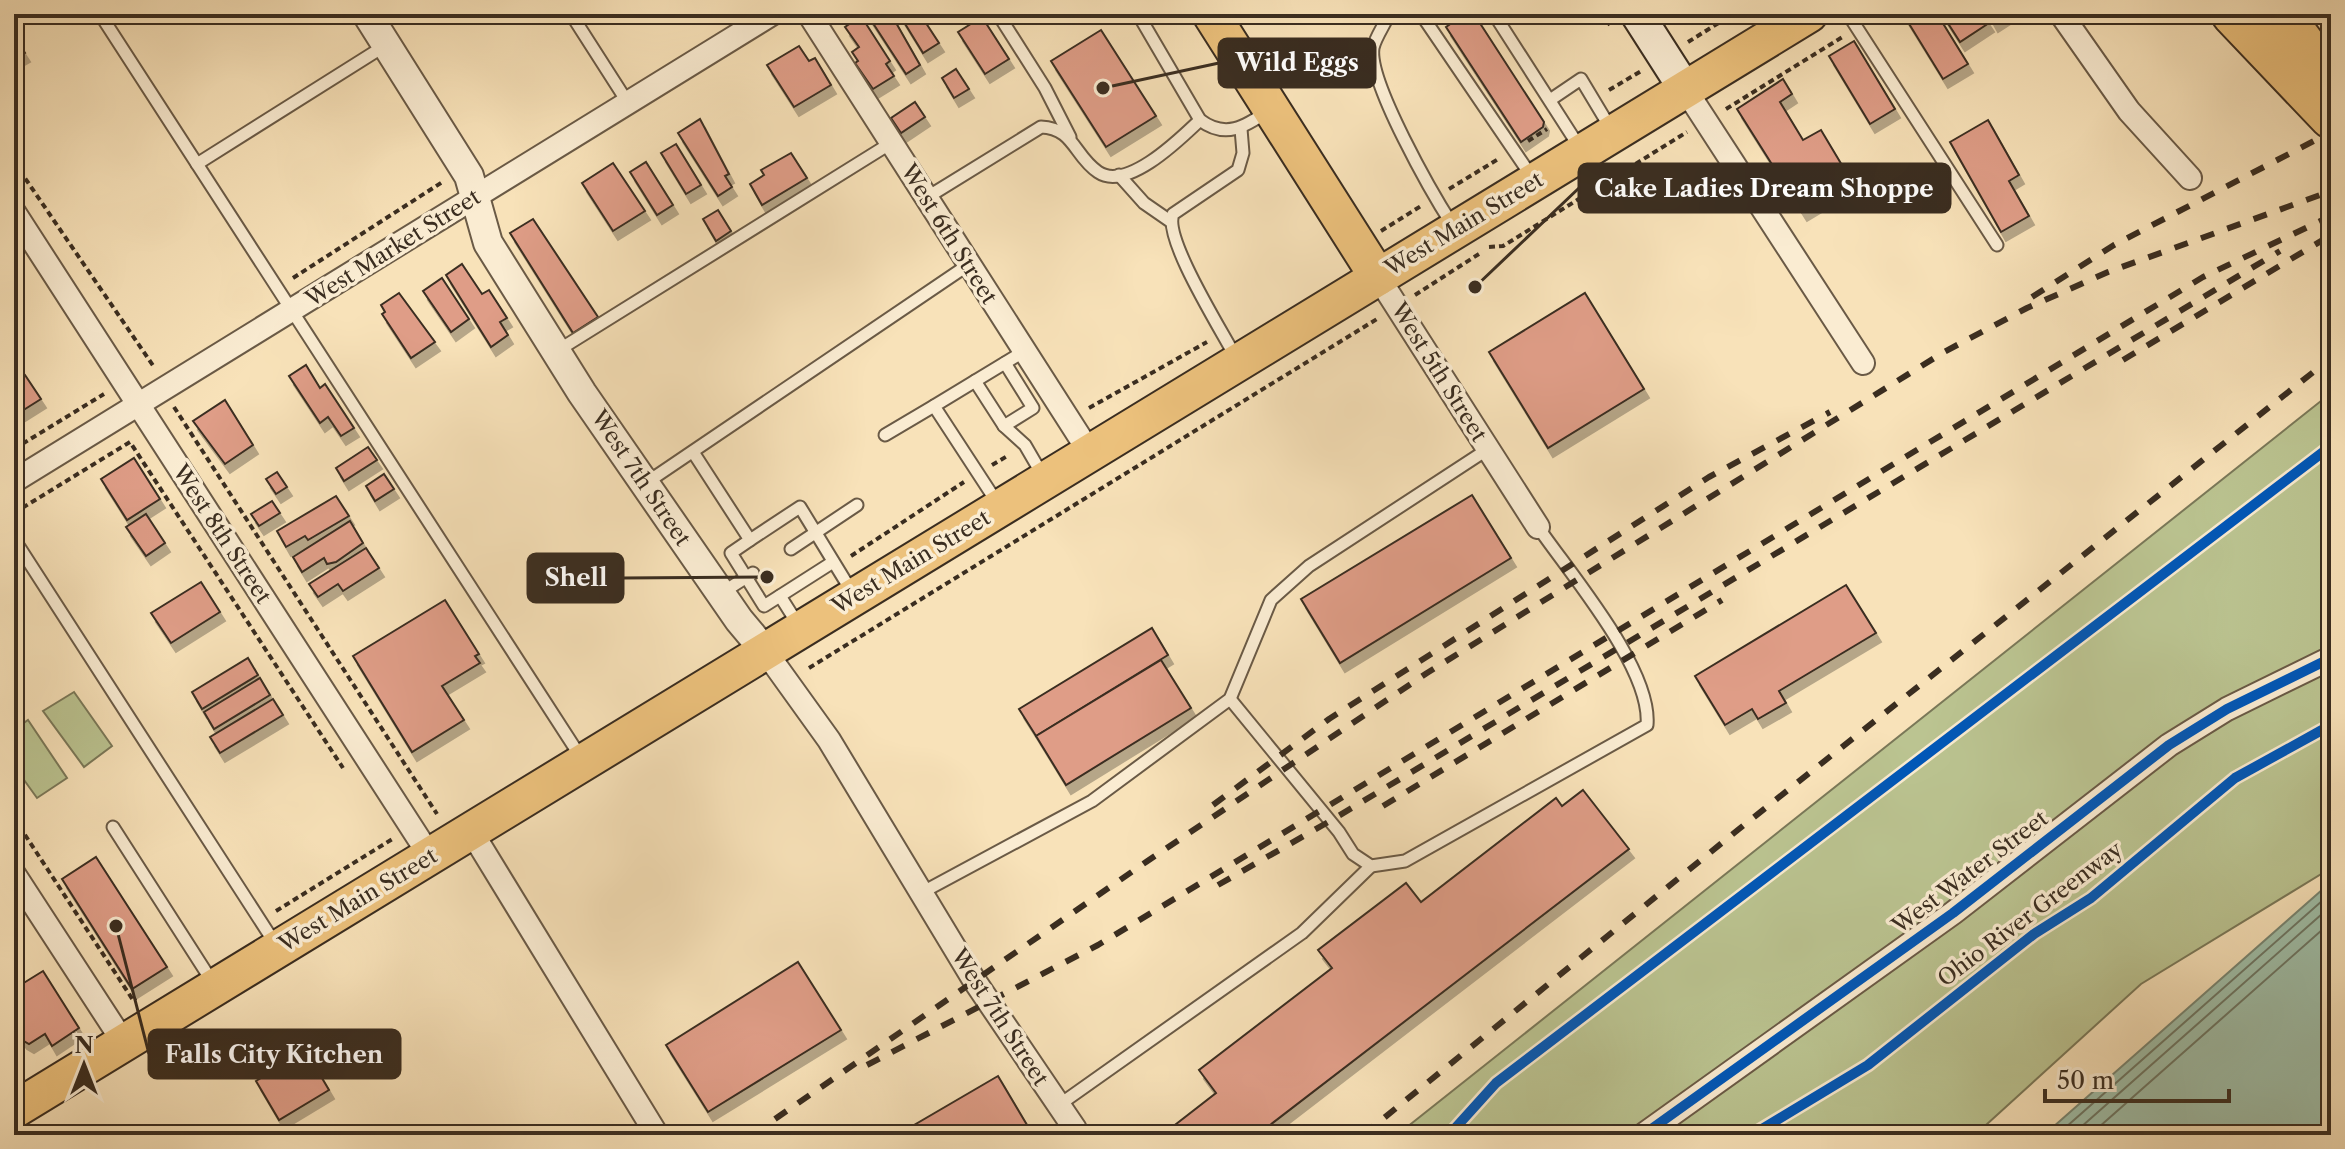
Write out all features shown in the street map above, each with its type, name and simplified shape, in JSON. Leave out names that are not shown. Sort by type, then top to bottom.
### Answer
[{"type":"highway","points":[[2233,14],[2331,117]]},
{"type":"highway","points":[[2248,14],[2331,108]]},
{"type":"highway","points":[[2281,14],[2331,82]]},
{"type":"main road","name":"West 5th Street","points":[[1211,14],[1357,245],[1375,292]]},
{"type":"main road","points":[[1637,14],[1685,89]]},
{"type":"main road","name":"West Main Street","points":[[14,1110],[216,987],[269,935],[421,842],[460,819],[584,762],[1090,453],[1231,347],[1375,292],[1456,230],[1809,14]]},
{"type":"street","name":"West 7th Street","points":[[367,14],[469,176],[488,243],[556,351],[720,594],[829,740],[974,980],[1075,1129]]},
{"type":"street","name":"West Market Street","points":[[14,481],[772,14]]},
{"type":"street","name":"West 6th Street","points":[[809,14],[968,265],[1014,357],[1068,420],[1090,453]]},
{"type":"street","points":[[2061,14],[2129,111],[2190,178]]},
{"type":"street","points":[[1685,89],[1863,363]]},
{"type":"street","name":"West 8th Street","points":[[14,212],[421,842]]},
{"type":"street","name":"West 5th Street","points":[[1375,292],[1488,449],[1538,527]]},
{"type":"street","name":"West Water Street","points":[[1643,1135],[1670,1125],[1953,913],[2169,745],[2227,709],[2331,658]]},
{"type":"street","points":[[460,819],[657,1135]]},
{"type":"street","points":[[14,874],[124,1043]]},
{"type":"lane","points":[[100,14],[584,762]]},
{"type":"lane","points":[[571,14],[628,103]]},
{"type":"lane","points":[[998,14],[1045,88],[1070,137],[1098,173],[1119,175],[1161,156],[1200,120]]},
{"type":"lane","points":[[1138,14],[1200,120],[1216,130],[1241,129],[1272,109]]},
{"type":"lane","points":[[1389,14],[1373,49],[1381,83],[1435,198],[1456,230]]},
{"type":"lane","points":[[1437,14],[1423,18],[1511,151],[1535,181]]},
{"type":"lane","points":[[1494,14],[1562,120],[1598,143]]},
{"type":"lane","points":[[1848,14],[1997,245]]},
{"type":"lane","points":[[197,164],[386,44]]},
{"type":"lane","points":[[1550,100],[1581,79],[1594,100],[1598,143]]},
{"type":"lane","points":[[926,198],[1032,130],[1050,127],[1070,137]]},
{"type":"lane","points":[[1231,347],[1175,245],[1170,221],[1173,214],[1238,170],[1243,153],[1241,129]]},
{"type":"lane","points":[[556,351],[891,143]]},
{"type":"lane","points":[[1119,175],[1144,203],[1170,221]]},
{"type":"lane","points":[[646,483],[968,265]]},
{"type":"lane","points":[[885,435],[1014,357],[1033,408],[1004,426]]},
{"type":"lane","points":[[975,381],[1004,426],[1025,445],[1046,480]]},
{"type":"lane","points":[[934,406],[1000,507]]},
{"type":"lane","points":[[921,893],[1092,801],[1230,699],[1271,600],[1309,566],[1488,449]]},
{"type":"lane","points":[[693,452],[750,540]]},
{"type":"lane","points":[[791,549],[857,505]]},
{"type":"lane","points":[[834,564],[764,606],[750,576],[731,553],[800,507],[855,596]]},
{"type":"lane","points":[[1059,1105],[1302,933],[1371,866],[1405,861],[1647,725],[1649,706],[1614,633],[1538,527]]},
{"type":"lane","points":[[14,539],[269,935]]},
{"type":"lane","points":[[720,594],[750,576]]},
{"type":"lane","points":[[780,596],[801,629]]},
{"type":"lane","points":[[1230,699],[1339,832],[1353,854],[1371,866]]},
{"type":"lane","points":[[113,827],[216,987]]},
{"type":"path","points":[[1594,100],[1733,14]]},
{"type":"path","points":[[1375,292],[1491,246],[1503,246],[1857,28]]},
{"type":"path","points":[[1357,245],[1562,120]]},
{"type":"path","points":[[1375,292],[1376,320]]},
{"type":"path","points":[[1375,292],[1376,320]]},
{"type":"path","points":[[809,668],[1376,320]]},
{"type":"path","points":[[1068,420],[1231,347]]},
{"type":"path","points":[[14,449],[154,368]]},
{"type":"path","points":[[177,411],[437,814],[460,819]]},
{"type":"path","points":[[14,513],[130,442],[347,774]]},
{"type":"path","points":[[834,564],[1025,445]]},
{"type":"path","points":[[269,935],[390,841],[421,842],[437,814]]},
{"type":"path","points":[[14,818],[133,1000],[146,992]]},
{"type":"path","points":[[381,827],[390,841]]},
{"type":"shaded area","points":[[2331,393],[2331,868],[2141,984],[1975,1135],[1397,1135]]},
{"type":"shaded area","points":[[74,692],[112,746],[84,767],[43,711]]},
{"type":"shaded area","points":[[28,720],[67,778],[37,798],[14,766],[14,730]]},
{"type":"water","points":[[2331,882],[2331,1135],[2044,1135]]},
{"type":"building","points":[[867,14],[891,14],[920,65],[906,74]]},
{"type":"building","points":[[899,14],[920,14],[939,43],[923,53]]},
{"type":"building","points":[[1465,14],[1474,14],[1544,122],[1543,127],[1521,142],[1446,27]]},
{"type":"building","points":[[1903,14],[1926,14],[1931,22],[1939,17],[1968,64],[1943,79]]},
{"type":"building","points":[[1942,14],[1983,14],[1989,23],[1960,42]]},
{"type":"building","points":[[1988,14],[2007,14],[1993,23]]},
{"type":"building","points":[[861,16],[890,61],[886,64],[894,76],[873,89],[855,63],[858,61],[852,52],[859,47],[845,27]]},
{"type":"building","points":[[982,17],[1009,59],[985,74],[958,32]]},
{"type":"building","points":[[1101,30],[1156,116],[1106,147],[1051,61]]},
{"type":"building","points":[[14,36],[25,53],[14,59]]},
{"type":"building","points":[[1854,41],[1895,109],[1870,124],[1829,56]]},
{"type":"building","points":[[799,46],[809,61],[815,58],[831,85],[794,107],[767,65]]},
{"type":"building","points":[[956,69],[969,89],[954,98],[942,78]]},
{"type":"building","points":[[1783,79],[1792,94],[1780,102],[1803,140],[1821,130],[1852,182],[1802,212],[1737,109]]},
{"type":"building","points":[[915,102],[925,117],[901,133],[891,118]]},
{"type":"building","points":[[700,119],[729,174],[725,176],[732,187],[718,196],[678,133]]},
{"type":"building","points":[[1988,120],[2019,175],[2009,181],[2029,216],[2001,232],[1950,142]]},
{"type":"building","points":[[676,144],[701,185],[686,194],[661,153]]},
{"type":"building","points":[[791,153],[807,178],[762,205],[750,184],[764,175],[761,170]]},
{"type":"building","points":[[646,162],[673,205],[657,215],[630,172]]},
{"type":"building","points":[[613,163],[645,211],[613,231],[582,183]]},
{"type":"building","points":[[718,210],[731,231],[716,241],[703,219]]},
{"type":"building","points":[[533,219],[598,317],[573,333],[510,233]]},
{"type":"building","points":[[462,264],[482,294],[489,290],[507,318],[500,322],[508,335],[491,347],[446,275]]},
{"type":"building","points":[[442,278],[469,319],[451,332],[423,291]]},
{"type":"building","points":[[399,293],[435,342],[411,358],[382,314],[385,312],[381,305]]},
{"type":"building","points":[[1585,293],[1644,389],[1548,448],[1489,352]]},
{"type":"building","points":[[306,365],[320,388],[325,384],[354,428],[341,436],[328,417],[320,423],[289,376]]},
{"type":"building","points":[[25,375],[41,399],[14,416],[14,382]]},
{"type":"building","points":[[225,400],[253,445],[225,464],[193,421]]},
{"type":"building","points":[[368,447],[377,460],[344,481],[336,468]]},
{"type":"building","points":[[134,458],[160,499],[127,520],[101,479]]},
{"type":"building","points":[[277,472],[287,487],[276,494],[266,479]]},
{"type":"building","points":[[384,474],[394,489],[375,501],[366,486]]},
{"type":"building","points":[[1472,495],[1511,558],[1340,663],[1301,599]]},
{"type":"building","points":[[336,496],[349,516],[308,540],[305,536],[286,547],[277,531]]},
{"type":"building","points":[[272,501],[280,513],[259,526],[251,514]]},
{"type":"building","points":[[146,514],[165,543],[146,556],[126,527]]},
{"type":"building","points":[[350,521],[363,543],[336,562],[327,564],[324,558],[302,572],[293,557]]},
{"type":"building","points":[[366,548],[379,568],[343,591],[338,584],[318,597],[309,584]]},
{"type":"building","points":[[201,582],[220,612],[171,643],[151,613]]},
{"type":"building","points":[[1846,585],[1876,633],[1779,691],[1786,703],[1758,719],[1752,709],[1725,725],[1695,676]]},
{"type":"building","points":[[445,600],[479,654],[475,656],[480,663],[442,686],[464,720],[412,752],[353,656]]},
{"type":"building","points":[[1152,628],[1168,655],[1036,736],[1019,709]]},
{"type":"building","points":[[248,658],[258,675],[202,709],[192,692]]},
{"type":"building","points":[[1161,660],[1191,708],[1066,785],[1036,736]]},
{"type":"building","points":[[260,678],[270,695],[214,729],[204,712]]},
{"type":"building","points":[[273,699],[283,715],[220,753],[210,737]]},
{"type":"building","points":[[1583,790],[1629,849],[1257,1135],[1162,1135],[1216,1093],[1199,1070],[1332,968],[1318,950],[1406,883],[1421,902],[1556,798],[1562,806]]},
{"type":"building","points":[[96,857],[167,967],[132,989],[62,879]]},
{"type":"building","points":[[798,962],[841,1030],[708,1112],[666,1045]]},
{"type":"building","points":[[43,971],[79,1028],[52,1046],[45,1034],[29,1044],[14,1028],[14,989]]},
{"type":"building","points":[[306,1051],[329,1090],[279,1120],[256,1081]]},
{"type":"building","points":[[998,1076],[1033,1135],[897,1135]]},
{"type":"railway","points":[[2032,297],[2114,245],[2331,132]]},
{"type":"railway","points":[[752,1135],[1146,862],[1427,673],[1944,352],[2027,308],[2108,272],[2331,191]]},
{"type":"railway","points":[[867,1065],[1098,945],[2203,277],[2331,216]]},
{"type":"railway","points":[[2123,360],[2331,235]]},
{"type":"railway","points":[[1218,885],[1330,821],[2280,251]]},
{"type":"railway","points":[[1363,1135],[1739,829],[2331,358]]},
{"type":"railway","points":[[1213,805],[1329,719],[1709,477],[1830,412]]},
{"type":"railway","points":[[1383,806],[1722,600]]},
{"type":"cycle path","points":[[1449,1135],[1496,1083],[2331,446]]},
{"type":"cycle path","points":[[1643,1135],[1953,913],[2169,745],[2227,709],[2331,658]]},
{"type":"cycle path","name":"Ohio River Greenway","points":[[1752,1135],[1868,1065],[2034,934],[2091,898],[2235,778],[2331,725]]},
{"type":"place","name":"Wild Eggs","points":[[1103,88]]},
{"type":"place","name":"Cake Ladies Dream Shoppe","points":[[1475,287]]},
{"type":"place","name":"Shell","points":[[767,577]]},
{"type":"place","name":"Falls City Kitchen","points":[[116,926]]}]
